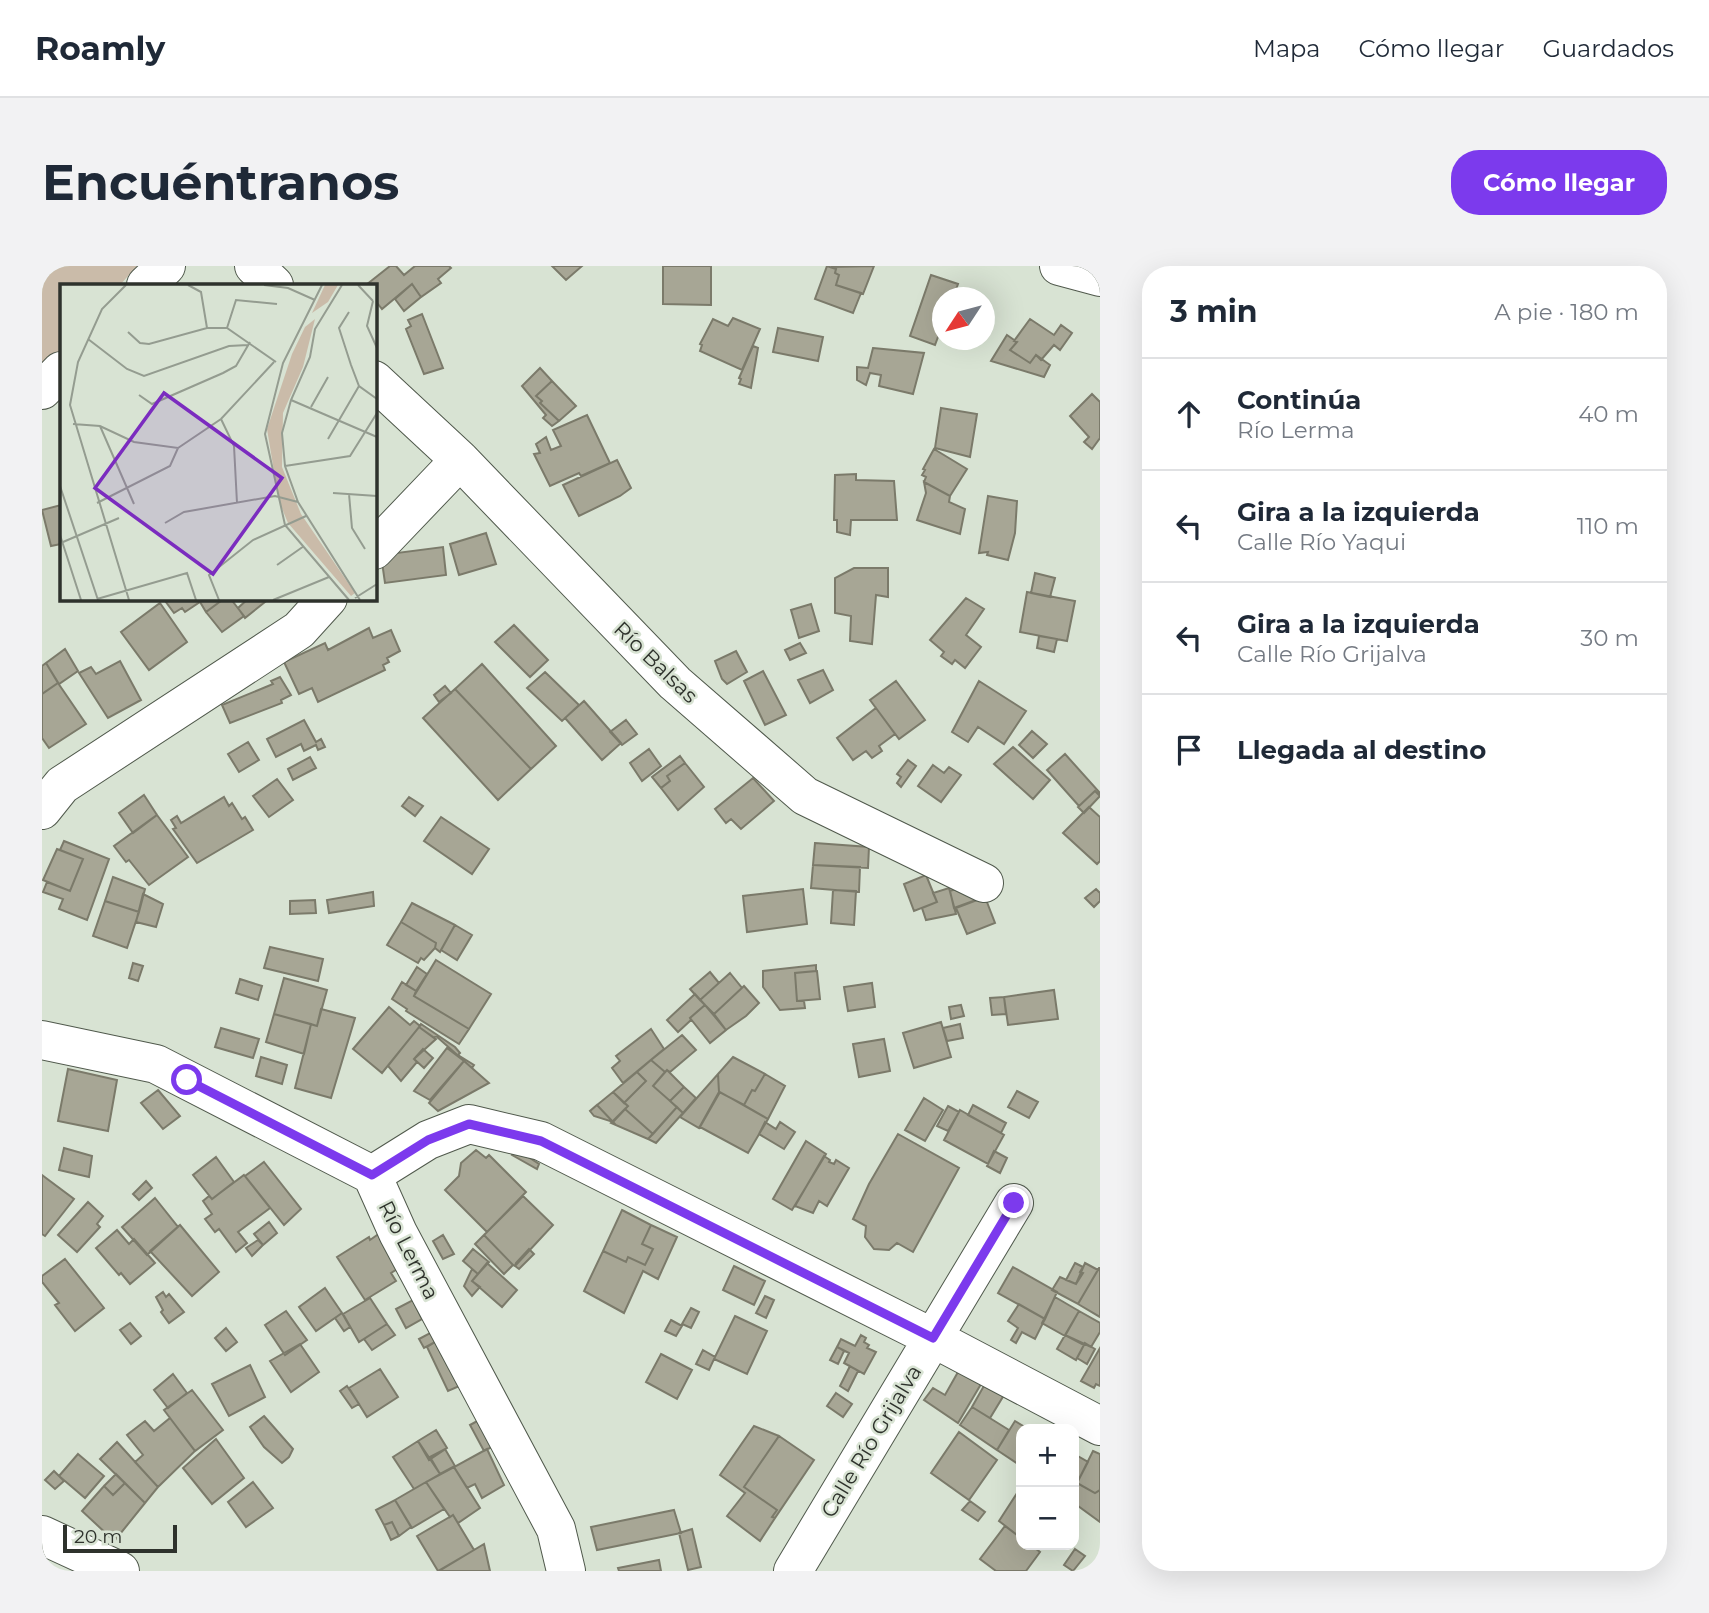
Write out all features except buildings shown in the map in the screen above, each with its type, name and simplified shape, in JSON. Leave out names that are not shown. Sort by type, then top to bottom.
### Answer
[{"type":"street","points":[[147,284],[166,266]]},
{"type":"street","points":[[254,266],[273,284]]},
{"type":"street","points":[[1059,266],[1100,277]]},
{"type":"street","points":[[42,390],[60,372]]},
{"type":"street","name":"Río Balsas","points":[[376,382],[460,460],[675,683],[805,796],[984,883]]},
{"type":"street","points":[[376,548],[460,460]]},
{"type":"street","points":[[42,810],[62,785],[299,630],[326,600]]},
{"type":"street","name":"Río Lerma","points":[[42,1040],[156,1065],[372,1175],[398,1234],[556,1528],[566,1571]]},
{"type":"street","points":[[372,1175],[428,1140],[469,1124],[541,1141],[933,1338],[1100,1426]]},
{"type":"street","name":"Calle Río Grijalva","points":[[793,1571],[1014,1203]]},
{"type":"street","points":[[42,1535],[120,1571]]},
{"type":"shaded area","points":[[42,266],[137,266],[121,284],[60,284],[60,353],[42,370]]},
{"type":"route","points":[[187,1080],[372,1175],[428,1140],[469,1124],[541,1141],[933,1338],[1014,1203]]}]
